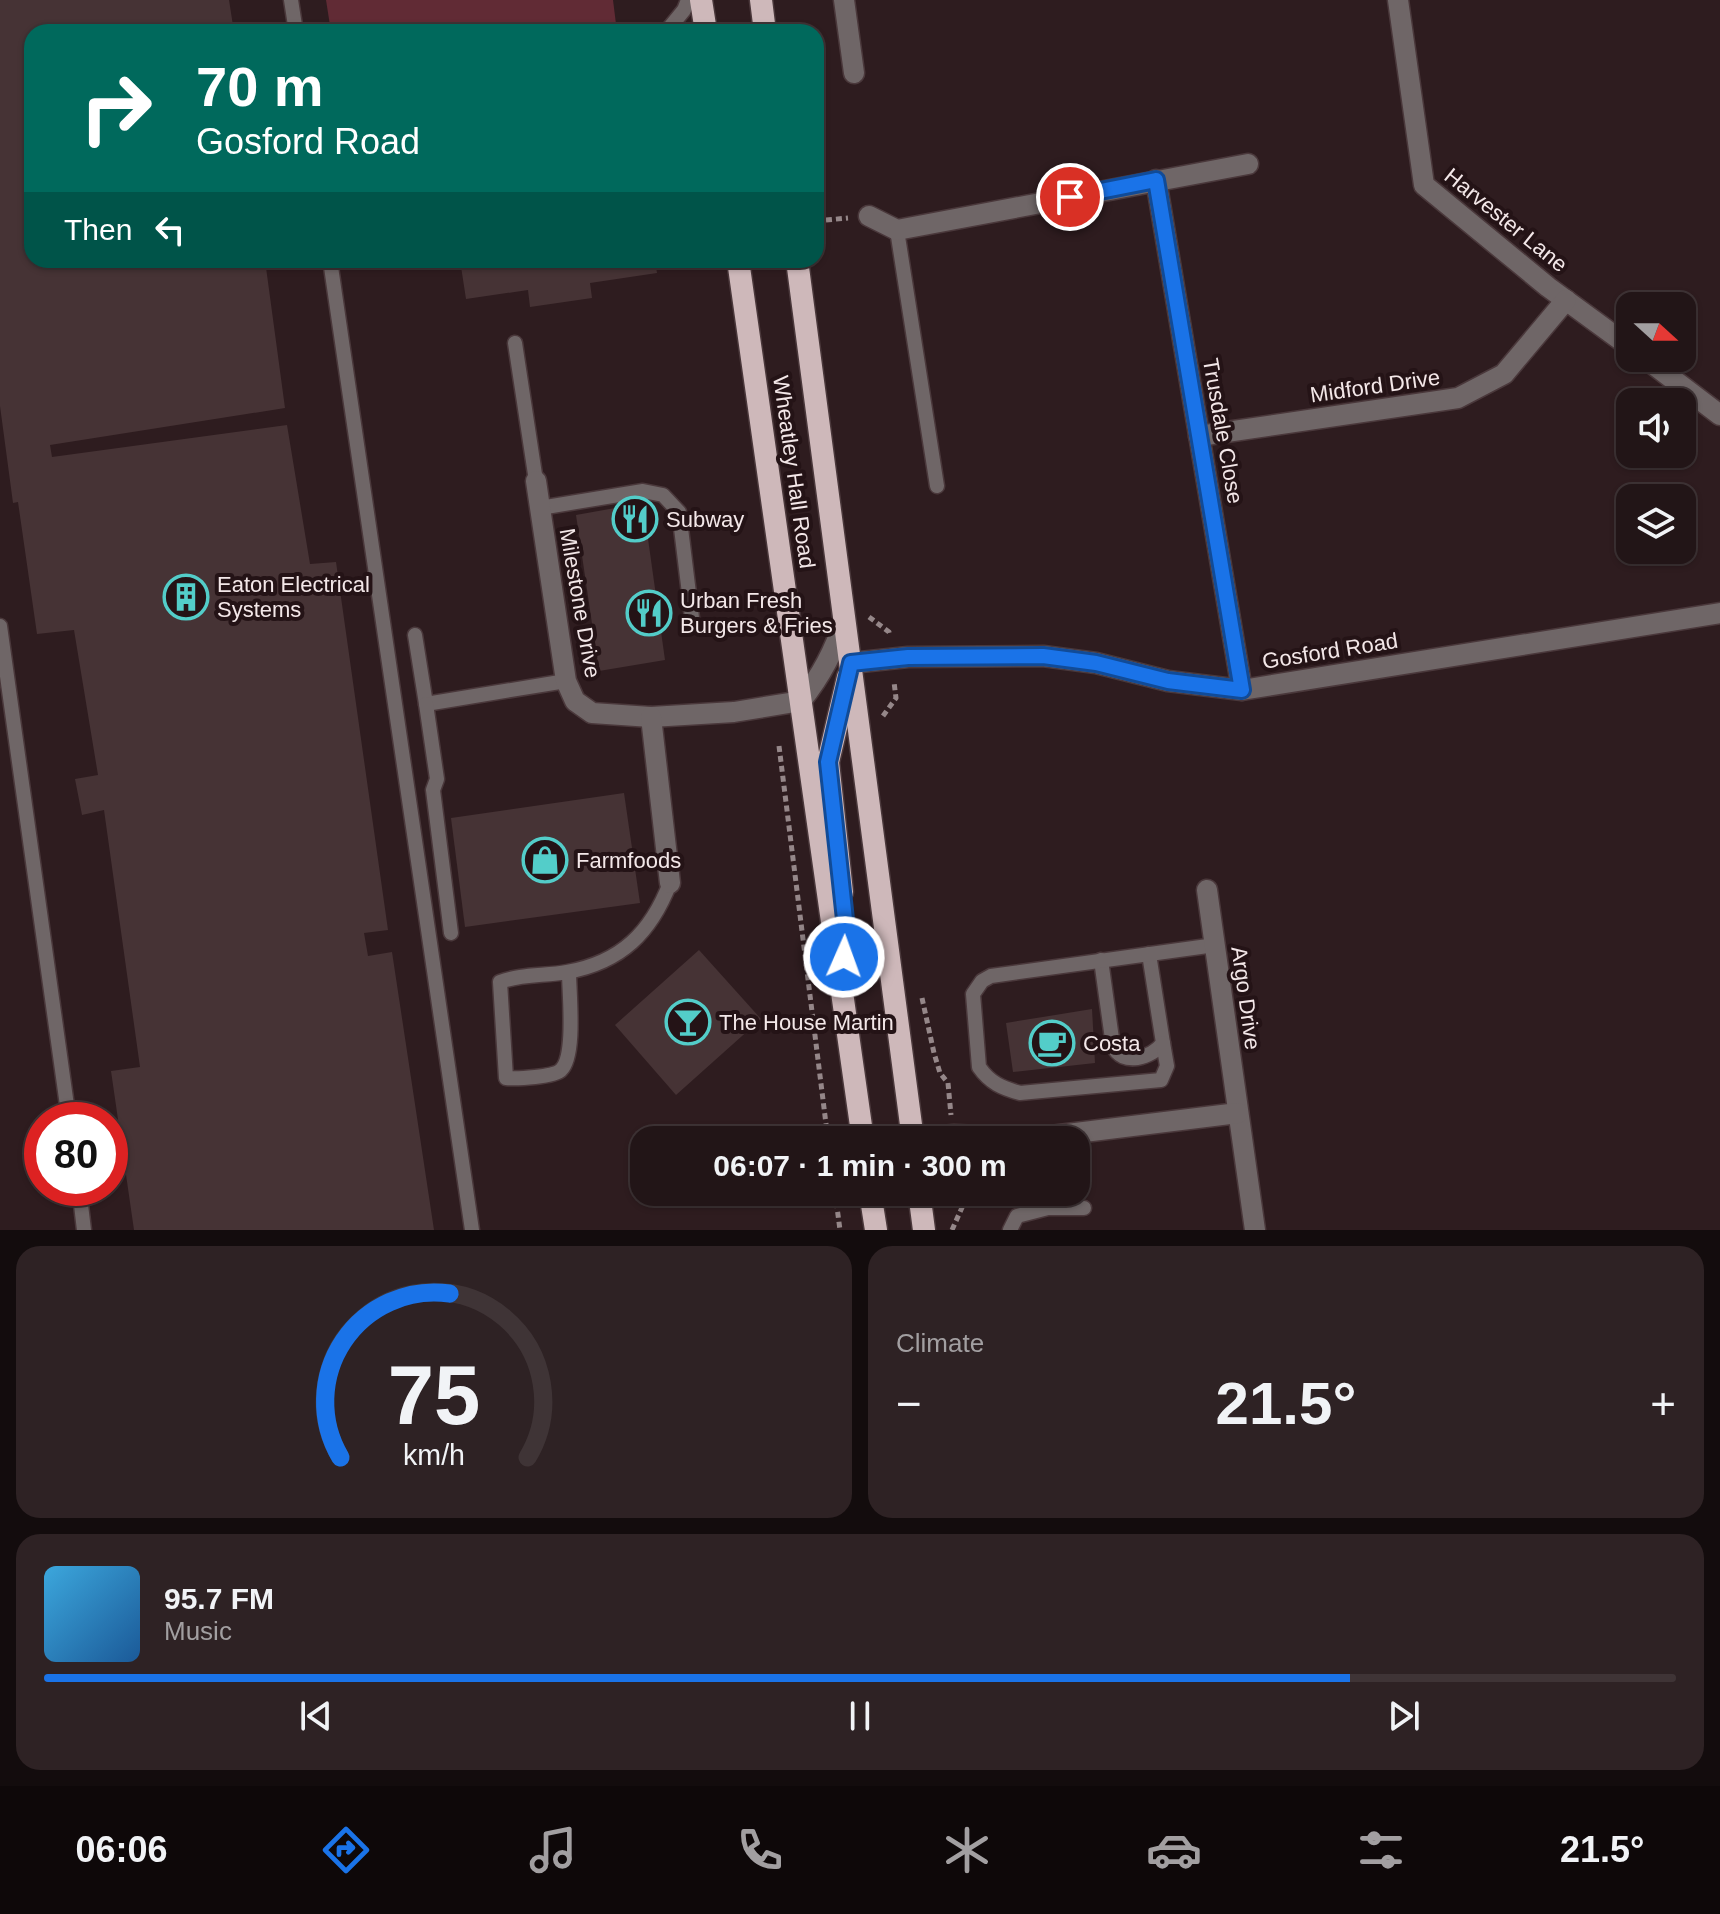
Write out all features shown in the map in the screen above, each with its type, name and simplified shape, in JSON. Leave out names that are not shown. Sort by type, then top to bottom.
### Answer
[{"type":"highway","points":[[701,0],[705,24]]},
{"type":"highway","points":[[761,0],[764,24]]},
{"type":"highway","name":"Wheatley Hall Road","points":[[739,268],[861,1126]]},
{"type":"highway","name":"Wheatley Hall Road","points":[[798,268],[911,1126]]},
{"type":"highway","name":"Wheatley Hall Road","points":[[840,976],[847,938],[828,762],[851,663]]},
{"type":"highway","points":[[872,1206],[876,1230]]},
{"type":"highway","points":[[921,1206],[924,1230]]},
{"type":"street","points":[[844,0],[854,73]]},
{"type":"street","name":"Harvester Lane","points":[[1398,0],[1424,185],[1470,225],[1616,337]]},
{"type":"street","points":[[869,216],[897,230],[1248,164]]},
{"type":"street","name":"Trusdale Close","points":[[1156,180],[1242,690]]},
{"type":"street","name":"Midford Drive","points":[[1199,436],[1458,398],[1504,374],[1566,300]]},
{"type":"street","points":[[1663,372],[1720,415]]},
{"type":"street","name":"Milestone Drive","points":[[536,481],[566,681],[575,701],[592,713],[651,717],[734,712],[801,701]]},
{"type":"street","name":"Gosford Road","points":[[851,663],[908,657],[1043,656],[1096,663],[1168,681],[1242,690],[1720,613]]},
{"type":"street","points":[[801,701],[817,681],[837,644],[845,616]]},
{"type":"street","points":[[651,717],[670,883]]},
{"type":"street","name":"Argo Drive","points":[[1207,890],[1255,1230]]},
{"type":"street","points":[[1090,1132],[1238,1113]]},
{"type":"lane","points":[[291,0],[295,24]]},
{"type":"lane","points":[[673,24],[688,0]]},
{"type":"lane","points":[[897,230],[937,486]]},
{"type":"lane","points":[[331,268],[472,1230]]},
{"type":"lane","points":[[515,343],[536,481]]},
{"type":"lane","points":[[540,508],[643,491],[663,495],[679,512],[693,626]]},
{"type":"lane","points":[[0,626],[66,1102]]},
{"type":"lane","points":[[415,635],[437,779],[433,790],[451,933]]},
{"type":"lane","points":[[426,704],[566,681]]},
{"type":"lane","points":[[569,972],[569,1045],[564,1068],[557,1074],[506,1078],[500,982],[569,972],[591,966],[616,953],[643,933],[659,910],[670,883]]},
{"type":"lane","points":[[1149,954],[1167,1066],[1161,1080],[1020,1093],[1000,1087],[979,1067],[973,994],[982,981],[991,976],[1101,960],[1215,945]]},
{"type":"lane","points":[[1101,960],[1117,1054],[1124,1059],[1139,1057],[1153,1053],[1163,1043]]},
{"type":"lane","points":[[81,1206],[84,1230]]},
{"type":"lane","points":[[1010,1230],[1017,1216],[1048,1208],[1084,1208]]},
{"type":"path","points":[[824,220],[869,216]]},
{"type":"path","points":[[773,705],[826,1126]]},
{"type":"path","points":[[921,995],[940,1073],[948,1083],[948,1097]]},
{"type":"path","points":[[837,1206],[840,1230]]},
{"type":"path","points":[[952,1230],[963,1206]]},
{"type":"shaded area","points":[[326,0],[613,0],[616,24],[330,24]]},
{"type":"building","name":"Eaton Electrical Systems","points":[[0,0],[229,0],[233,24],[24,24],[24,268],[266,268],[285,408],[50,445],[52,457],[287,425],[310,564],[336,562],[388,930],[364,933],[368,956],[392,952],[434,1230],[134,1230],[128,1189],[128,1102],[115,1102],[111,1071],[140,1067],[104,810],[82,815],[75,779],[98,775],[74,630],[37,634],[18,502],[13,503],[0,406]]},
{"type":"building","points":[[461,268],[656,268],[657,273],[590,283],[592,298],[530,307],[528,290],[466,299]]},
{"type":"building","points":[[643,503],[665,660],[599,671],[576,515]]},
{"type":"building","name":"Farmfoods","points":[[624,793],[640,903],[465,927],[451,818]]},
{"type":"building","name":"The House Martin","points":[[699,950],[761,1019],[676,1095],[615,1025]]},
{"type":"building","name":"Costa","points":[[1092,1009],[1095,1063],[1013,1072],[1006,1023]]},
{"type":"place","name":"Subway","points":[[635,519]]},
{"type":"place","name":"Eaton Electrical Systems","points":[[186,597]]},
{"type":"place","name":"Urban Fresh Burgers & Fries","points":[[649,613]]},
{"type":"place","name":"Farmfoods","points":[[545,860]]},
{"type":"place","name":"The House Martin","points":[[688,1022]]},
{"type":"place","name":"Costa","points":[[1052,1043]]},
{"type":"route","points":[[844,957],[847,938],[828,762],[851,663],[908,657],[1043,656],[1096,663],[1168,681],[1242,690],[1156,180],[1070,197]]}]
